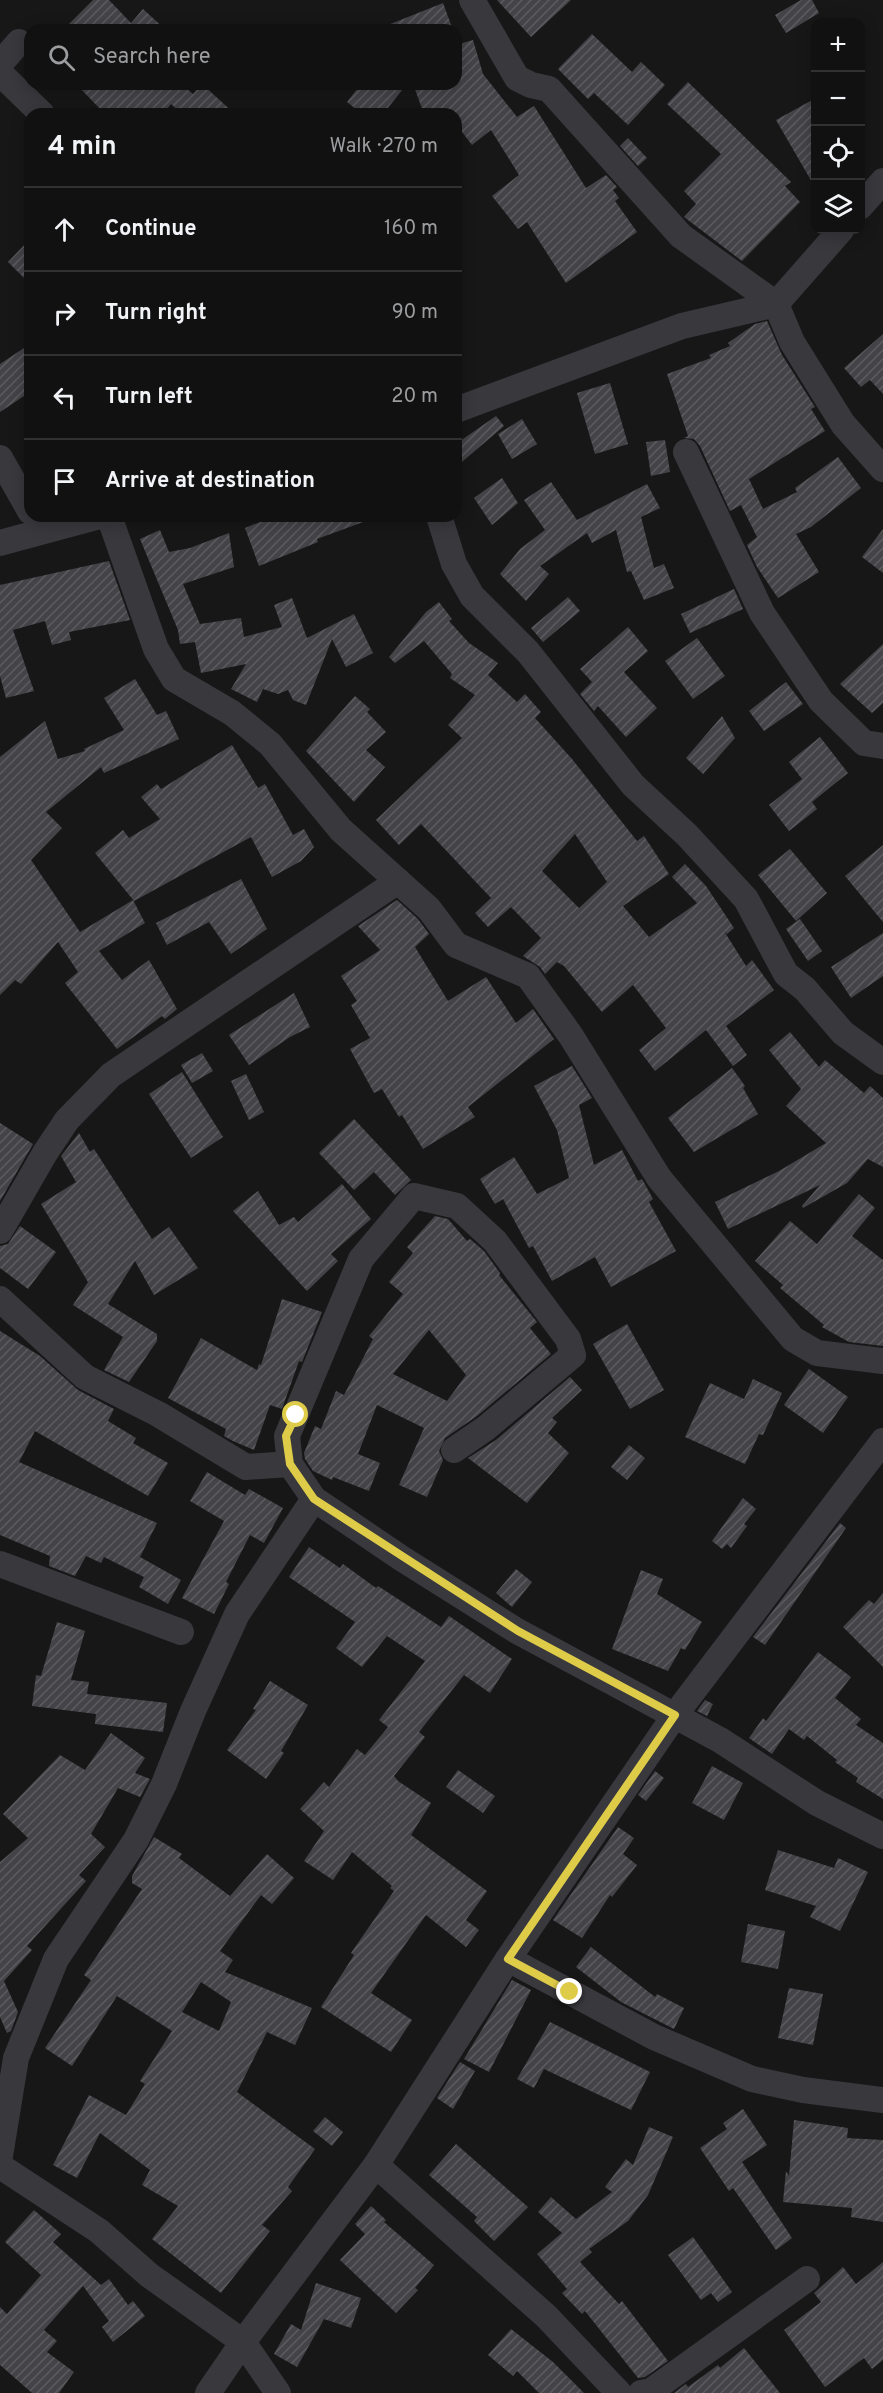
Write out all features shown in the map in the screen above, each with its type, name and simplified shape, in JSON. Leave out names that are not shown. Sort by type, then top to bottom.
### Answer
[{"type":"street","points":[[472,0],[517,78],[531,85],[549,89],[681,236],[776,304],[792,342],[843,424],[883,469]]},
{"type":"street","points":[[0,64],[19,42]]},
{"type":"street","points":[[0,73],[36,108]]},
{"type":"street","points":[[865,202],[883,181]]},
{"type":"street","points":[[462,408],[682,326],[776,304],[837,234]]},
{"type":"street","points":[[686,452],[769,623],[821,701],[864,743],[883,746]]},
{"type":"street","points":[[0,458],[24,501]]},
{"type":"street","points":[[0,543],[32,522]]},
{"type":"street","points":[[111,522],[156,649],[174,679],[232,713],[270,744],[342,830],[429,909],[456,945],[528,976],[571,1036],[659,1178],[793,1340],[817,1353],[883,1361]]},
{"type":"street","points":[[441,522],[454,564],[472,597],[528,652],[633,785],[687,835],[746,899],[786,974],[805,988],[843,1033],[883,1062]]},
{"type":"street","points":[[0,1231],[67,1120],[111,1076],[398,881]]},
{"type":"street","points":[[454,1450],[486,1428],[573,1355],[568,1339],[495,1241],[457,1206],[414,1196],[361,1259],[286,1436],[290,1464],[314,1499],[518,1631],[720,1740],[817,1803],[883,1836]]},
{"type":"street","points":[[0,1299],[85,1377],[158,1414],[246,1467],[290,1464]]},
{"type":"street","points":[[208,2393],[243,2342],[376,2165],[508,1959],[675,1715],[883,1441]]},
{"type":"street","points":[[0,2156],[16,2058],[56,1959],[136,1840],[164,1784],[193,1711],[237,1614],[314,1499]]},
{"type":"street","points":[[0,1564],[181,1632]]},
{"type":"street","points":[[508,1959],[654,2037],[752,2079],[802,2090],[883,2100]]},
{"type":"street","points":[[376,2165],[546,2316],[619,2393]]},
{"type":"street","points":[[0,2166],[99,2231],[149,2275],[243,2342],[278,2393]]},
{"type":"street","points":[[640,2393],[651,2391],[807,2279]]},
{"type":"building","points":[[93,0],[109,0],[131,23],[143,9],[159,24],[69,24]]},
{"type":"building","points":[[497,0],[571,0],[531,37]]},
{"type":"building","points":[[801,0],[812,0],[819,13],[786,33],[775,15]]},
{"type":"building","points":[[443,3],[451,24],[390,24]]},
{"type":"building","points":[[592,34],[632,72],[641,62],[665,85],[628,125],[594,93],[588,99],[558,69]]},
{"type":"building","points":[[473,40],[483,74],[517,117],[534,106],[586,188],[606,175],[617,187],[613,190],[619,198],[615,201],[637,232],[566,283],[527,222],[518,229],[492,196],[519,175],[491,130],[472,145],[462,132],[462,108],[422,108],[415,90],[462,90],[462,43]]},
{"type":"building","points":[[688,82],[791,182],[785,186],[800,202],[742,261],[684,217],[696,204],[684,191],[721,154],[667,104]]},
{"type":"building","points":[[82,90],[188,90],[193,94],[197,90],[209,90],[228,108],[175,108],[171,104],[168,108],[99,108]]},
{"type":"building","points":[[356,90],[402,90],[388,108],[354,108],[347,102]]},
{"type":"building","points":[[811,101],[811,180],[776,120]]},
{"type":"building","points":[[628,138],[647,158],[638,166],[620,146]]},
{"type":"building","points":[[24,245],[24,278],[8,262]]},
{"type":"building","points":[[767,321],[782,355],[815,407],[811,409],[825,431],[749,479],[763,509],[797,492],[795,488],[838,457],[861,488],[811,527],[796,534],[819,572],[778,598],[757,567],[747,545],[757,537],[741,505],[730,511],[700,446],[694,439],[684,438],[688,436],[667,374],[711,358],[709,355],[730,346],[728,343],[755,324]]},
{"type":"building","points":[[883,334],[883,394],[870,380],[861,387],[844,368]]},
{"type":"building","points":[[24,348],[24,396],[0,412],[0,364]]},
{"type":"building","points":[[610,383],[628,444],[595,454],[577,393]]},
{"type":"building","points":[[496,416],[504,426],[462,462],[462,440]]},
{"type":"building","points":[[522,419],[537,444],[512,459],[498,434]]},
{"type":"building","points":[[665,440],[670,472],[651,476],[646,442]]},
{"type":"building","points":[[502,478],[518,503],[492,525],[474,498]]},
{"type":"building","points":[[551,482],[577,520],[647,484],[660,508],[641,517],[654,568],[664,564],[674,588],[644,600],[631,571],[627,572],[616,530],[592,543],[587,533],[540,566],[549,574],[526,601],[500,574],[520,549],[545,530],[524,500]]},
{"type":"building","points":[[260,522],[363,522],[317,539],[318,542],[259,566],[245,528]]},
{"type":"building","points":[[883,529],[883,573],[862,557]]},
{"type":"building","points":[[160,530],[169,552],[190,548],[229,533],[234,567],[183,584],[200,624],[241,618],[244,637],[282,627],[274,605],[292,598],[307,638],[354,614],[373,653],[346,667],[332,639],[306,705],[293,700],[288,690],[278,694],[263,689],[257,702],[231,689],[246,664],[201,673],[195,642],[180,644],[178,630],[140,539]]},
{"type":"building","points":[[109,561],[130,620],[69,632],[71,640],[52,645],[45,621],[13,630],[34,691],[6,698],[0,676],[0,585]]},
{"type":"building","points":[[734,589],[743,609],[690,633],[681,614]]},
{"type":"building","points":[[568,597],[580,611],[543,642],[531,628]]},
{"type":"building","points":[[439,602],[452,619],[449,621],[469,643],[498,663],[488,675],[517,702],[525,694],[541,712],[535,718],[572,759],[637,841],[644,836],[669,874],[623,906],[649,937],[697,903],[672,877],[685,864],[706,886],[734,928],[727,934],[724,931],[746,966],[752,960],[774,990],[726,1026],[747,1055],[733,1066],[706,1030],[655,1071],[639,1050],[666,1028],[633,985],[602,1012],[564,966],[557,962],[545,974],[540,967],[523,956],[541,938],[511,907],[488,927],[475,913],[491,898],[421,824],[399,845],[376,820],[462,738],[448,725],[475,695],[450,678],[452,674],[424,641],[395,663],[389,657],[426,612]],"holes":[[[575,834],[607,882],[579,908],[542,871]]]},
{"type":"building","points":[[628,627],[648,651],[624,672],[657,708],[626,737],[598,706],[594,711],[580,694],[592,682],[580,669]]},
{"type":"building","points":[[697,638],[725,676],[693,699],[665,661]]},
{"type":"building","points":[[883,644],[883,703],[872,713],[840,684]]},
{"type":"building","points":[[135,679],[157,715],[166,711],[179,739],[104,773],[101,767],[46,812],[62,828],[31,860],[80,932],[133,900],[145,923],[99,951],[122,980],[149,960],[177,1009],[165,1019],[162,1016],[117,1049],[65,983],[78,972],[58,942],[21,984],[15,980],[0,995],[0,757],[45,721],[58,759],[85,751],[84,749],[124,730],[104,698]]},
{"type":"building","points":[[786,682],[803,704],[764,731],[749,711]]},
{"type":"building","points":[[355,696],[370,709],[367,712],[386,732],[366,750],[385,767],[354,802],[306,751]]},
{"type":"building","points":[[722,716],[735,738],[703,774],[686,758]]},
{"type":"building","points":[[820,737],[848,773],[812,802],[817,809],[789,831],[769,805],[802,779],[789,762]]},
{"type":"building","points":[[232,745],[258,788],[265,784],[293,835],[304,829],[314,847],[301,861],[272,877],[251,837],[134,901],[95,853],[123,830],[129,838],[160,819],[141,797],[157,784],[161,789]]},
{"type":"building","points":[[883,845],[883,922],[845,876]]},
{"type":"building","points":[[790,849],[827,893],[796,921],[758,875]]},
{"type":"building","points":[[241,879],[267,929],[231,954],[209,922],[167,945],[156,923]]},
{"type":"building","points":[[397,900],[418,919],[429,934],[415,947],[448,1001],[486,977],[516,1023],[533,1009],[554,1039],[468,1107],[475,1117],[423,1149],[402,1115],[399,1117],[382,1089],[374,1093],[350,1049],[370,1038],[351,1005],[357,1001],[341,976],[380,950],[358,926]]},
{"type":"building","points":[[800,919],[822,951],[808,961],[786,929]]},
{"type":"building","points":[[883,933],[883,976],[851,998],[831,967]]},
{"type":"building","points":[[294,993],[310,1027],[290,1037],[249,1065],[229,1035]]},
{"type":"building","points":[[790,1032],[819,1067],[825,1060],[864,1093],[870,1086],[883,1098],[883,1167],[868,1159],[847,1183],[803,1208],[802,1206],[820,1185],[728,1229],[715,1202],[779,1171],[826,1143],[786,1106],[801,1089],[769,1050]]},
{"type":"building","points":[[202,1053],[213,1071],[192,1083],[181,1065]]},
{"type":"building","points":[[572,1066],[592,1098],[579,1105],[594,1165],[622,1150],[638,1181],[642,1179],[653,1199],[649,1202],[676,1251],[611,1287],[595,1257],[552,1281],[533,1246],[529,1248],[503,1199],[495,1204],[480,1179],[514,1157],[537,1194],[569,1178],[557,1130],[534,1086]]},
{"type":"building","points":[[732,1068],[745,1086],[743,1088],[758,1114],[694,1152],[668,1118]]},
{"type":"building","points":[[182,1072],[223,1137],[191,1158],[149,1094]]},
{"type":"building","points":[[246,1074],[264,1112],[249,1120],[231,1081]]},
{"type":"building","points":[[354,1119],[411,1180],[395,1195],[374,1172],[354,1190],[319,1153]]},
{"type":"building","points":[[0,1123],[33,1144],[0,1201]]},
{"type":"building","points":[[79,1133],[90,1152],[94,1149],[152,1239],[169,1227],[198,1268],[154,1295],[135,1261],[108,1304],[157,1334],[157,1341],[129,1382],[104,1370],[123,1337],[73,1305],[88,1282],[41,1204],[76,1182],[61,1156]]},
{"type":"building","points":[[342,1184],[371,1219],[331,1254],[338,1261],[307,1291],[233,1211],[258,1191],[279,1225],[294,1217],[298,1222]]},
{"type":"building","points":[[859,1194],[875,1208],[852,1236],[883,1260],[883,1346],[849,1342],[822,1327],[824,1325],[780,1288],[783,1285],[755,1261],[790,1221],[817,1244]]},
{"type":"building","points":[[435,1216],[448,1219],[467,1241],[470,1239],[484,1251],[500,1273],[499,1275],[537,1322],[530,1328],[551,1354],[477,1416],[445,1438],[439,1451],[443,1460],[427,1497],[399,1485],[424,1428],[377,1405],[358,1454],[380,1463],[369,1491],[333,1477],[332,1480],[313,1471],[304,1453],[315,1426],[321,1429],[336,1391],[344,1395],[373,1339],[369,1336],[403,1294],[389,1282],[413,1253],[407,1247]],"holes":[[[429,1330],[466,1375],[447,1401],[393,1374]]]},
{"type":"building","points":[[20,1226],[56,1252],[28,1289],[0,1268],[0,1246],[8,1244]]},
{"type":"building","points":[[282,1299],[322,1312],[302,1362],[299,1361],[282,1409],[270,1405],[254,1450],[224,1436],[226,1429],[168,1398],[201,1338],[257,1370],[259,1364],[261,1365]]},
{"type":"building","points":[[627,1324],[664,1390],[630,1409],[593,1344]]},
{"type":"building","points":[[0,1331],[40,1356],[78,1390],[114,1409],[108,1421],[136,1438],[133,1443],[168,1463],[148,1496],[35,1431],[19,1462],[157,1523],[140,1557],[181,1580],[168,1604],[139,1587],[144,1577],[104,1557],[101,1563],[86,1556],[75,1576],[49,1566],[50,1556],[0,1535]]},
{"type":"building","points":[[809,1369],[848,1397],[823,1433],[784,1405]]},
{"type":"building","points":[[570,1377],[582,1390],[552,1418],[557,1422],[548,1433],[569,1453],[527,1503],[468,1458],[496,1440]]},
{"type":"building","points":[[753,1379],[782,1393],[763,1435],[759,1434],[745,1464],[685,1437],[710,1383],[744,1399]]},
{"type":"building","points":[[629,1445],[645,1458],[627,1480],[611,1467]]},
{"type":"building","points":[[207,1472],[245,1495],[249,1489],[283,1508],[264,1543],[250,1535],[226,1582],[229,1584],[214,1614],[182,1598],[224,1521],[190,1501]]},
{"type":"building","points":[[743,1498],[756,1509],[744,1524],[747,1526],[731,1548],[727,1544],[722,1549],[712,1541]]},
{"type":"building","points":[[840,1523],[846,1528],[765,1645],[753,1637]]},
{"type":"building","points":[[309,1547],[340,1568],[343,1564],[376,1588],[378,1586],[441,1627],[449,1616],[512,1659],[490,1693],[464,1675],[419,1732],[425,1737],[394,1776],[431,1803],[411,1835],[487,1891],[466,1920],[479,1930],[466,1947],[426,1915],[371,1993],[412,2020],[391,2052],[321,2007],[354,1955],[351,1953],[394,1891],[390,1888],[392,1886],[352,1852],[333,1880],[304,1861],[324,1831],[300,1809],[324,1782],[329,1787],[357,1749],[365,1755],[388,1727],[379,1720],[425,1661],[387,1636],[362,1667],[336,1648],[355,1622],[289,1577]]},
{"type":"building","points":[[516,1569],[532,1582],[512,1607],[496,1593]]},
{"type":"building","points":[[641,1570],[663,1579],[657,1594],[702,1622],[685,1650],[681,1648],[668,1671],[612,1649]]},
{"type":"building","points":[[883,1593],[883,1667],[843,1627],[869,1600],[874,1604]]},
{"type":"building","points":[[57,1622],[85,1631],[71,1680],[89,1682],[87,1694],[167,1703],[163,1732],[95,1724],[96,1714],[32,1706],[36,1675],[41,1676]]},
{"type":"building","points":[[818,1652],[851,1677],[835,1698],[861,1719],[856,1725],[883,1743],[883,1799],[856,1782],[858,1778],[835,1762],[837,1760],[807,1736],[804,1740],[789,1729],[772,1754],[749,1738],[763,1718],[766,1721]]},
{"type":"building","points":[[270,1681],[308,1705],[281,1751],[284,1753],[266,1779],[227,1750],[256,1710],[253,1709]]},
{"type":"building","points":[[705,1700],[713,1704],[707,1716],[697,1711]]},
{"type":"building","points":[[111,1733],[145,1758],[135,1773],[150,1779],[140,1797],[118,1788],[91,1834],[105,1847],[79,1875],[86,1881],[27,1946],[32,1950],[4,1981],[18,2012],[11,2031],[7,2033],[0,2017],[0,1862],[28,1838],[3,1814],[60,1755],[85,1770]]},
{"type":"building","points":[[712,1766],[743,1783],[724,1820],[692,1803]]},
{"type":"building","points":[[458,1770],[495,1796],[483,1813],[446,1787]]},
{"type":"building","points":[[655,1771],[664,1778],[646,1801],[638,1795]]},
{"type":"building","points":[[618,1827],[634,1838],[623,1854],[637,1865],[612,1897],[610,1895],[582,1938],[553,1920]]},
{"type":"building","points":[[154,1837],[182,1854],[179,1858],[230,1896],[267,1854],[294,1878],[272,1904],[261,1895],[220,1951],[233,1960],[225,1972],[312,2008],[295,2045],[267,2032],[237,2092],[315,2149],[288,2187],[292,2191],[262,2225],[270,2231],[221,2293],[152,2239],[178,2206],[142,2185],[150,2170],[100,2133],[77,2178],[53,2165],[89,2095],[126,2115],[145,2084],[140,2081],[172,2031],[117,1996],[72,2066],[45,2048],[91,1980],[84,1975],[142,1889],[132,1883],[132,1876]],"holes":[[[201,1982],[231,2002],[219,2031],[182,2012]]]},
{"type":"building","points":[[778,1850],[834,1868],[838,1858],[868,1872],[840,1931],[810,1917],[816,1906],[765,1890]]},
{"type":"building","points":[[748,1924],[785,1931],[778,1969],[741,1962]]},
{"type":"building","points":[[591,1947],[655,1997],[657,1994],[684,2008],[674,2029],[621,2002],[576,1967]]},
{"type":"building","points":[[512,1980],[531,1990],[489,2072],[464,2059]]},
{"type":"building","points":[[789,1988],[823,1994],[813,2045],[778,2038]]},
{"type":"building","points":[[550,2022],[650,2072],[631,2110],[544,2069],[534,2088],[517,2079]]},
{"type":"building","points":[[460,2062],[475,2071],[453,2109],[437,2098]]},
{"type":"building","points":[[743,2109],[767,2145],[742,2162],[792,2238],[776,2250],[733,2188],[729,2191],[700,2148],[727,2129],[723,2123]]},
{"type":"building","points":[[325,2117],[343,2132],[332,2146],[313,2131]]},
{"type":"building","points":[[794,2120],[848,2128],[847,2138],[883,2140],[883,2222],[851,2217],[852,2208],[783,2202],[786,2171],[789,2176]]},
{"type":"building","points":[[649,2127],[673,2137],[648,2195],[628,2221],[589,2249],[592,2252],[580,2262],[619,2304],[622,2301],[668,2361],[645,2377],[638,2378],[585,2311],[582,2314],[562,2293],[567,2289],[537,2254],[562,2233],[538,2212],[551,2197],[576,2219],[612,2192],[605,2187],[626,2159],[633,2165]]},
{"type":"building","points":[[456,2144],[528,2207],[494,2241],[474,2221],[477,2217],[429,2175]]},
{"type":"building","points":[[371,2206],[386,2220],[384,2222],[434,2265],[415,2288],[418,2290],[396,2313],[340,2260],[365,2234],[355,2224]]},
{"type":"building","points":[[34,2210],[61,2234],[53,2242],[101,2285],[109,2279],[128,2305],[133,2301],[145,2316],[113,2342],[102,2327],[109,2321],[83,2286],[44,2330],[57,2341],[47,2352],[74,2372],[59,2393],[32,2393],[0,2365],[0,2307],[7,2314],[41,2275],[5,2242]]},
{"type":"building","points":[[693,2237],[732,2292],[718,2302],[711,2293],[701,2300],[668,2255]]},
{"type":"building","points":[[883,2262],[883,2360],[872,2369],[864,2358],[825,2387],[784,2330],[821,2302],[814,2293],[843,2267],[856,2284]]},
{"type":"building","points":[[316,2283],[361,2298],[351,2328],[324,2319],[297,2367],[274,2354],[291,2324],[301,2330]]},
{"type":"building","points":[[511,2329],[553,2362],[584,2393],[539,2393],[517,2371],[513,2376],[488,2355]]},
{"type":"building","points":[[744,2348],[780,2393],[674,2393],[686,2384],[688,2387],[718,2365],[720,2368]]},
{"type":"route","points":[[296,1415],[286,1436],[290,1464],[314,1499],[401,1558],[518,1631],[675,1715],[508,1959],[570,1992]]}]
